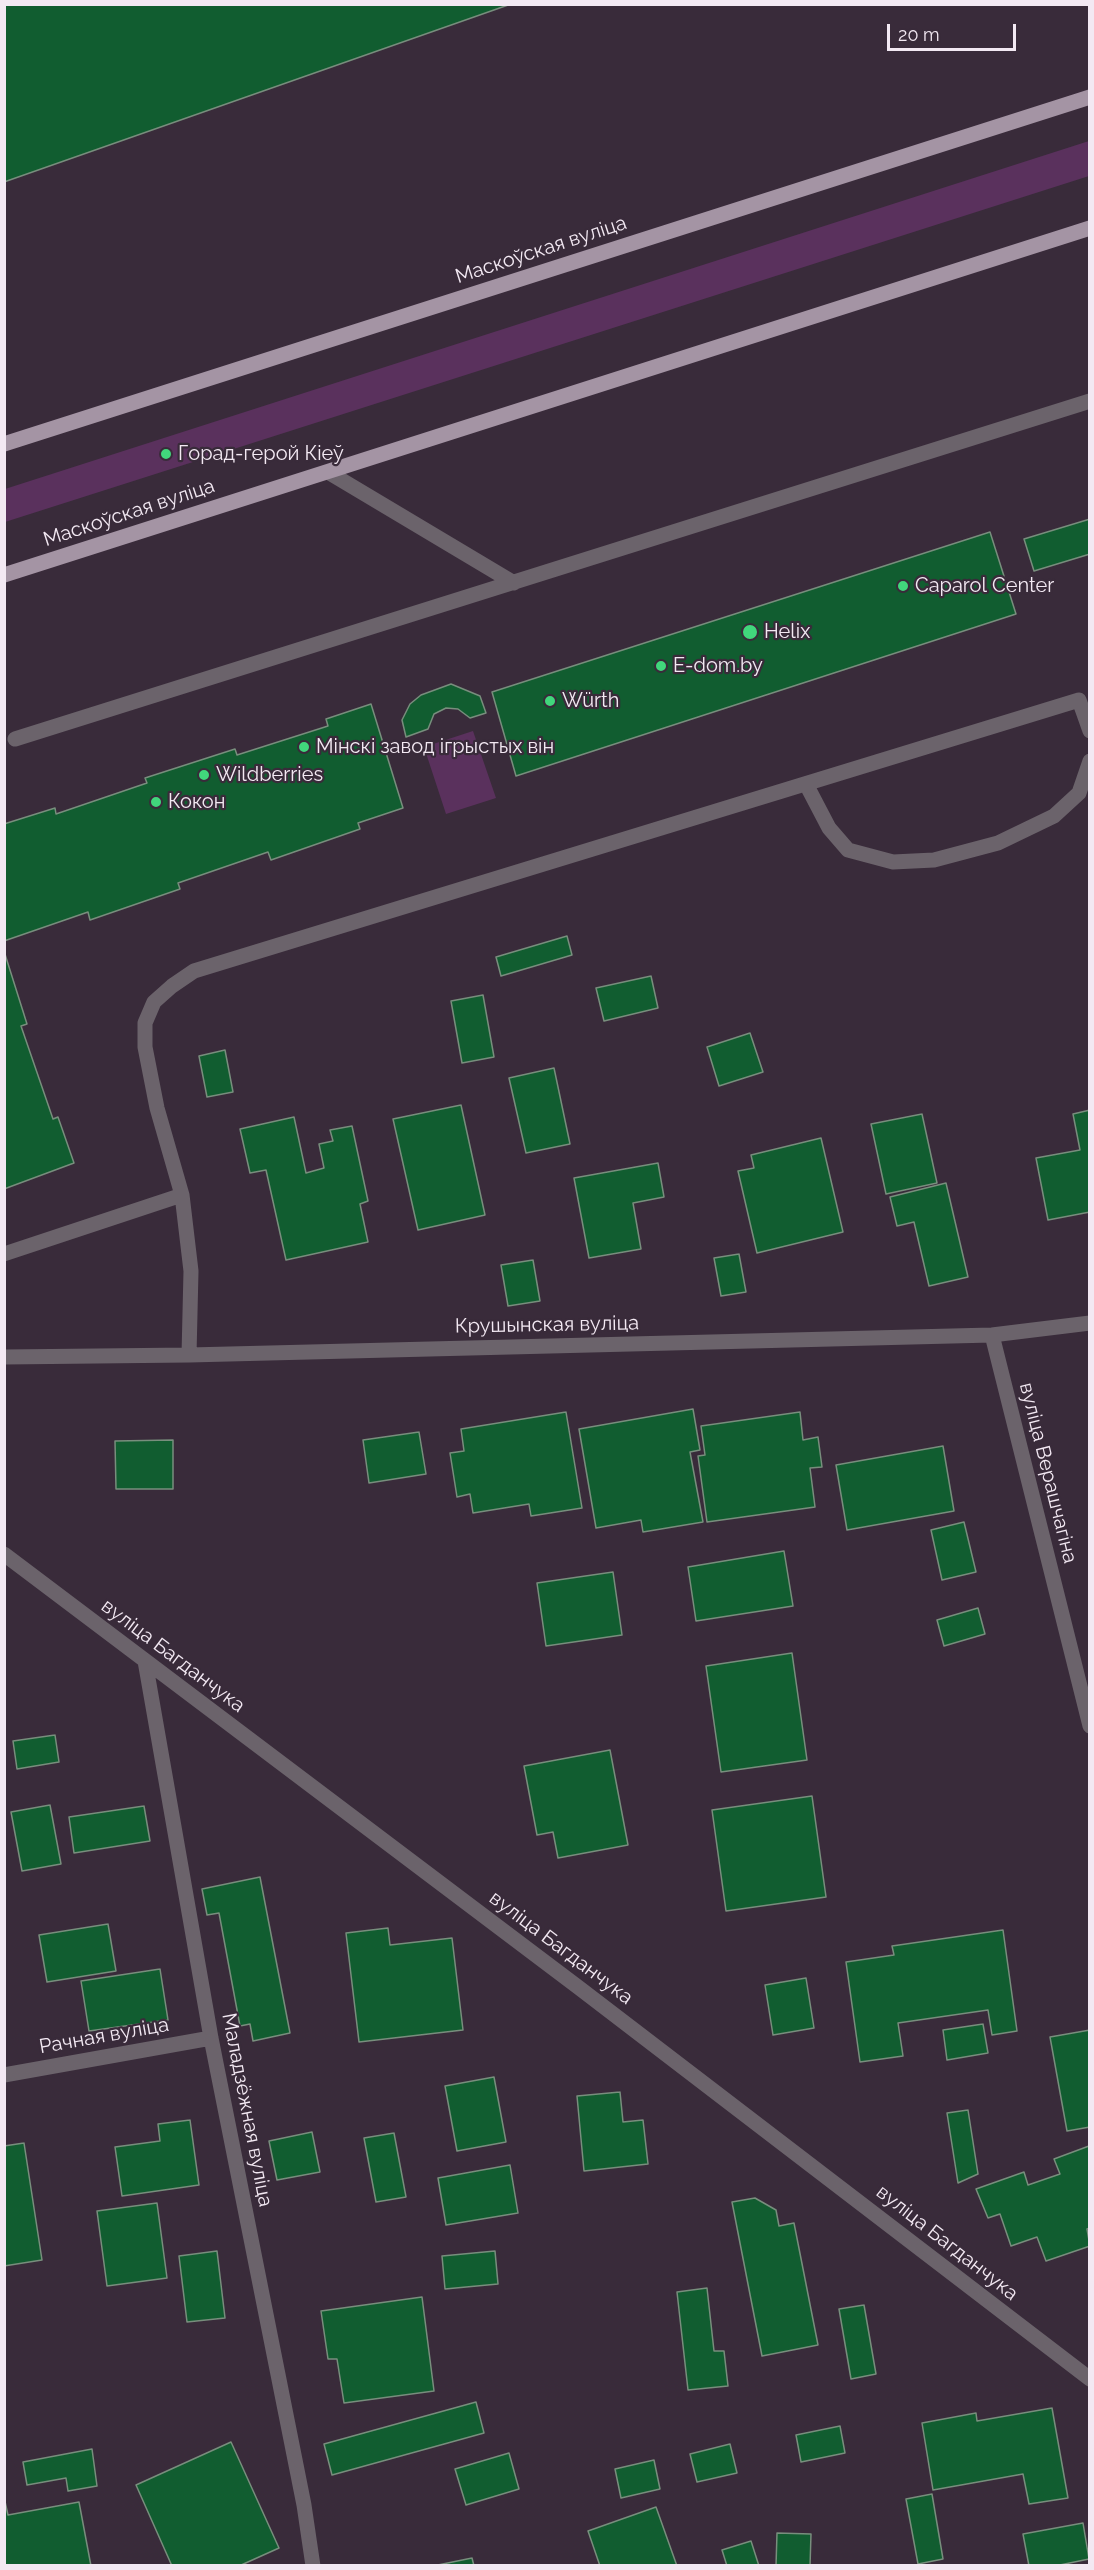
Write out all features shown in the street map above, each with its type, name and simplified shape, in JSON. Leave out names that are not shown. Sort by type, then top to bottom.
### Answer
[{"type":"main road","name":"Маскоўская вуліца","points":[[4,444],[1089,97]]},
{"type":"main road","name":"Маскоўская вуліца","points":[[4,575],[1089,228]]},
{"type":"street","points":[[15,739],[1089,401]]},
{"type":"street","points":[[328,472],[514,583]]},
{"type":"street","points":[[189,1355],[192,1270],[182,1195],[157,1108],[145,1047],[145,1023],[154,1002],[194,971],[1079,700],[1089,731]]},
{"type":"street","points":[[806,784],[829,828],[848,850],[893,862],[934,860],[998,843],[1054,816],[1079,793],[1089,761]]},
{"type":"street","points":[[4,1254],[182,1195]]},
{"type":"street","name":"Крушынская вуліца","points":[[4,1357],[189,1355],[992,1335],[1089,1323]]},
{"type":"street","name":"вуліца Верашчагіна","points":[[992,1335],[1089,1726]]},
{"type":"street","name":"вуліца Багданчука","points":[[4,1554],[597,2002],[1089,2379]]},
{"type":"street","name":"Маладзёжная вуліца","points":[[145,1661],[211,2038],[302,2494],[313,2565]]},
{"type":"street","name":"Рачная вуліца","points":[[4,2074],[211,2038]]},
{"type":"shaded area","points":[[1089,141],[1089,176],[5,522],[5,489]]},
{"type":"shaded area","points":[[473,731],[496,798],[446,814],[424,747]]},
{"type":"building","points":[[4,4],[511,4],[4,182]]},
{"type":"building","points":[[1090,519],[1090,554],[1034,571],[1024,539]]},
{"type":"building","points":[[990,532],[1016,614],[516,776],[492,692]]},
{"type":"building","points":[[451,684],[480,696],[486,713],[470,718],[458,709],[446,708],[434,714],[428,729],[406,737],[402,720],[410,704],[421,695]]},
{"type":"building","points":[[371,704],[403,808],[358,823],[360,829],[271,860],[268,852],[178,883],[180,889],[90,920],[88,912],[4,941],[4,824],[55,808],[56,814],[147,783],[145,778],[235,749],[237,755],[328,726],[326,719]]},
{"type":"building","points":[[567,936],[572,955],[501,976],[496,957]]},
{"type":"building","points":[[4,951],[27,1024],[21,1026],[53,1119],[58,1117],[74,1163],[4,1189]]},
{"type":"building","points":[[651,976],[658,1008],[604,1021],[596,988]]},
{"type":"building","points":[[483,995],[494,1057],[462,1063],[451,1001]]},
{"type":"building","points":[[750,1033],[763,1072],[719,1086],[707,1047]]},
{"type":"building","points":[[225,1050],[233,1092],[207,1097],[199,1056]]},
{"type":"building","points":[[554,1068],[570,1144],[526,1153],[509,1078]]},
{"type":"building","points":[[461,1105],[485,1215],[418,1230],[393,1119]]},
{"type":"building","points":[[1090,1110],[1090,1212],[1048,1220],[1036,1158],[1080,1150],[1073,1114]]},
{"type":"building","points":[[922,1114],[937,1183],[886,1194],[871,1124]]},
{"type":"building","points":[[294,1117],[306,1173],[324,1168],[319,1144],[333,1141],[330,1130],[352,1126],[368,1201],[360,1204],[368,1242],[286,1260],[266,1170],[250,1173],[240,1129]]},
{"type":"building","points":[[821,1138],[843,1232],[757,1253],[738,1171],[754,1168],[751,1155]]},
{"type":"building","points":[[658,1163],[664,1197],[633,1203],[641,1249],[589,1258],[574,1178]]},
{"type":"building","points":[[946,1183],[968,1277],[929,1286],[914,1222],[897,1226],[890,1197]]},
{"type":"building","points":[[739,1254],[746,1292],[721,1296],[714,1258]]},
{"type":"building","points":[[533,1260],[540,1301],[508,1306],[501,1265]]},
{"type":"building","points":[[693,1409],[700,1450],[690,1452],[703,1522],[643,1532],[641,1520],[596,1528],[579,1429]]},
{"type":"building","points":[[566,1412],[582,1508],[531,1516],[529,1504],[473,1513],[470,1494],[457,1497],[450,1453],[464,1451],[461,1429]]},
{"type":"building","points":[[800,1412],[803,1440],[818,1437],[822,1467],[810,1468],[815,1507],[707,1522],[698,1456],[705,1455],[701,1426]]},
{"type":"building","points":[[419,1432],[426,1474],[369,1483],[363,1440]]},
{"type":"building","points":[[173,1440],[173,1489],[116,1489],[115,1441]]},
{"type":"building","points":[[943,1446],[954,1511],[847,1530],[836,1465]]},
{"type":"building","points":[[964,1522],[976,1572],[942,1580],[931,1530]]},
{"type":"building","points":[[784,1551],[793,1606],[696,1621],[688,1567]]},
{"type":"building","points":[[613,1572],[622,1635],[546,1646],[537,1583]]},
{"type":"building","points":[[978,1608],[985,1634],[944,1646],[937,1620]]},
{"type":"building","points":[[792,1653],[807,1760],[721,1772],[706,1666]]},
{"type":"building","points":[[55,1735],[59,1762],[17,1769],[13,1741]]},
{"type":"building","points":[[610,1750],[628,1845],[558,1858],[553,1832],[537,1835],[524,1766]]},
{"type":"building","points":[[812,1796],[826,1897],[726,1911],[712,1810]]},
{"type":"building","points":[[50,1805],[61,1864],[22,1871],[11,1812]]},
{"type":"building","points":[[144,1806],[150,1841],[74,1853],[69,1817]]},
{"type":"building","points":[[260,1877],[290,2033],[253,2041],[250,2024],[240,2026],[219,1913],[207,1915],[202,1889]]},
{"type":"building","points":[[108,1924],[116,1971],[47,1982],[39,1935]]},
{"type":"building","points":[[388,1928],[390,1945],[452,1938],[463,2030],[359,2042],[346,1933]]},
{"type":"building","points":[[1003,1930],[1017,2031],[992,2035],[988,2010],[898,2023],[903,2056],[860,2062],[846,1962],[894,1955],[892,1946]]},
{"type":"building","points":[[160,1969],[168,2020],[89,2031],[81,1981]]},
{"type":"building","points":[[806,1978],[814,2028],[773,2035],[765,1985]]},
{"type":"building","points":[[983,2024],[988,2053],[947,2060],[943,2030]]},
{"type":"building","points":[[1090,2030],[1090,2127],[1067,2131],[1050,2037]]},
{"type":"building","points":[[494,2077],[506,2142],[457,2151],[445,2086]]},
{"type":"building","points":[[620,2092],[623,2122],[643,2120],[648,2164],[584,2171],[577,2096]]},
{"type":"building","points":[[968,2110],[978,2174],[958,2183],[947,2113]]},
{"type":"building","points":[[190,2120],[199,2185],[122,2196],[115,2147],[160,2141],[158,2124]]},
{"type":"building","points":[[312,2132],[320,2172],[277,2180],[269,2141]]},
{"type":"building","points":[[394,2133],[406,2197],[376,2202],[364,2138]]},
{"type":"building","points":[[24,2143],[42,2260],[4,2266],[4,2146]]},
{"type":"building","points":[[1089,2146],[1090,2228],[1087,2229],[1090,2246],[1046,2261],[1037,2237],[1011,2246],[1000,2214],[988,2218],[976,2189],[1024,2172],[1028,2185],[1060,2174],[1054,2159]]},
{"type":"building","points":[[510,2165],[518,2213],[446,2225],[438,2178]]},
{"type":"building","points":[[755,2198],[776,2210],[779,2226],[794,2223],[818,2345],[762,2356],[732,2202]]},
{"type":"building","points":[[157,2203],[167,2278],[107,2286],[97,2211]]},
{"type":"building","points":[[217,2251],[225,2318],[187,2322],[179,2256]]},
{"type":"building","points":[[495,2251],[498,2284],[445,2289],[442,2256]]},
{"type":"building","points":[[707,2288],[714,2351],[724,2351],[728,2386],[688,2390],[677,2292]]},
{"type":"building","points":[[422,2297],[434,2391],[344,2403],[337,2359],[328,2359],[321,2311]]},
{"type":"building","points":[[864,2305],[876,2374],[851,2379],[839,2309]]},
{"type":"building","points":[[476,2402],[484,2433],[332,2475],[324,2444]]},
{"type":"building","points":[[1052,2408],[1068,2498],[1029,2504],[1023,2474],[933,2490],[922,2423],[976,2413],[977,2421]]},
{"type":"building","points":[[840,2426],[845,2453],[801,2462],[796,2435]]},
{"type":"building","points":[[231,2442],[279,2548],[239,2566],[172,2566],[136,2485]]},
{"type":"building","points":[[730,2444],[737,2473],[697,2482],[690,2454]]},
{"type":"building","points":[[92,2449],[97,2486],[68,2491],[66,2478],[27,2485],[23,2462]]},
{"type":"building","points":[[509,2453],[519,2489],[466,2505],[455,2469]]},
{"type":"building","points":[[654,2460],[660,2489],[621,2498],[615,2469]]},
{"type":"building","points":[[932,2494],[943,2559],[918,2564],[906,2499]]},
{"type":"building","points":[[4,2497],[8,2515],[79,2502],[91,2566],[4,2566]]},
{"type":"building","points":[[656,2507],[677,2566],[600,2566],[588,2531]]},
{"type":"building","points":[[1083,2523],[1089,2559],[1055,2566],[1029,2566],[1023,2534]]},
{"type":"building","points":[[777,2533],[811,2534],[810,2566],[776,2566]]},
{"type":"building","points":[[751,2541],[759,2566],[727,2566],[722,2550]]},
{"type":"building","points":[[472,2558],[474,2566],[433,2566]]},
{"type":"place","name":"Горад-герой Кіеў","points":[[166,454]]},
{"type":"place","name":"Caparol Center","points":[[903,586]]},
{"type":"place","name":"Helix","points":[[750,632]]},
{"type":"place","name":"E-dom.by","points":[[661,666]]},
{"type":"place","name":"Würth","points":[[550,701]]},
{"type":"place","name":"Мінскі завод ігрыстых він","points":[[304,747]]},
{"type":"place","name":"Wildberries","points":[[204,775]]},
{"type":"place","name":"Кокон","points":[[156,802]]}]
